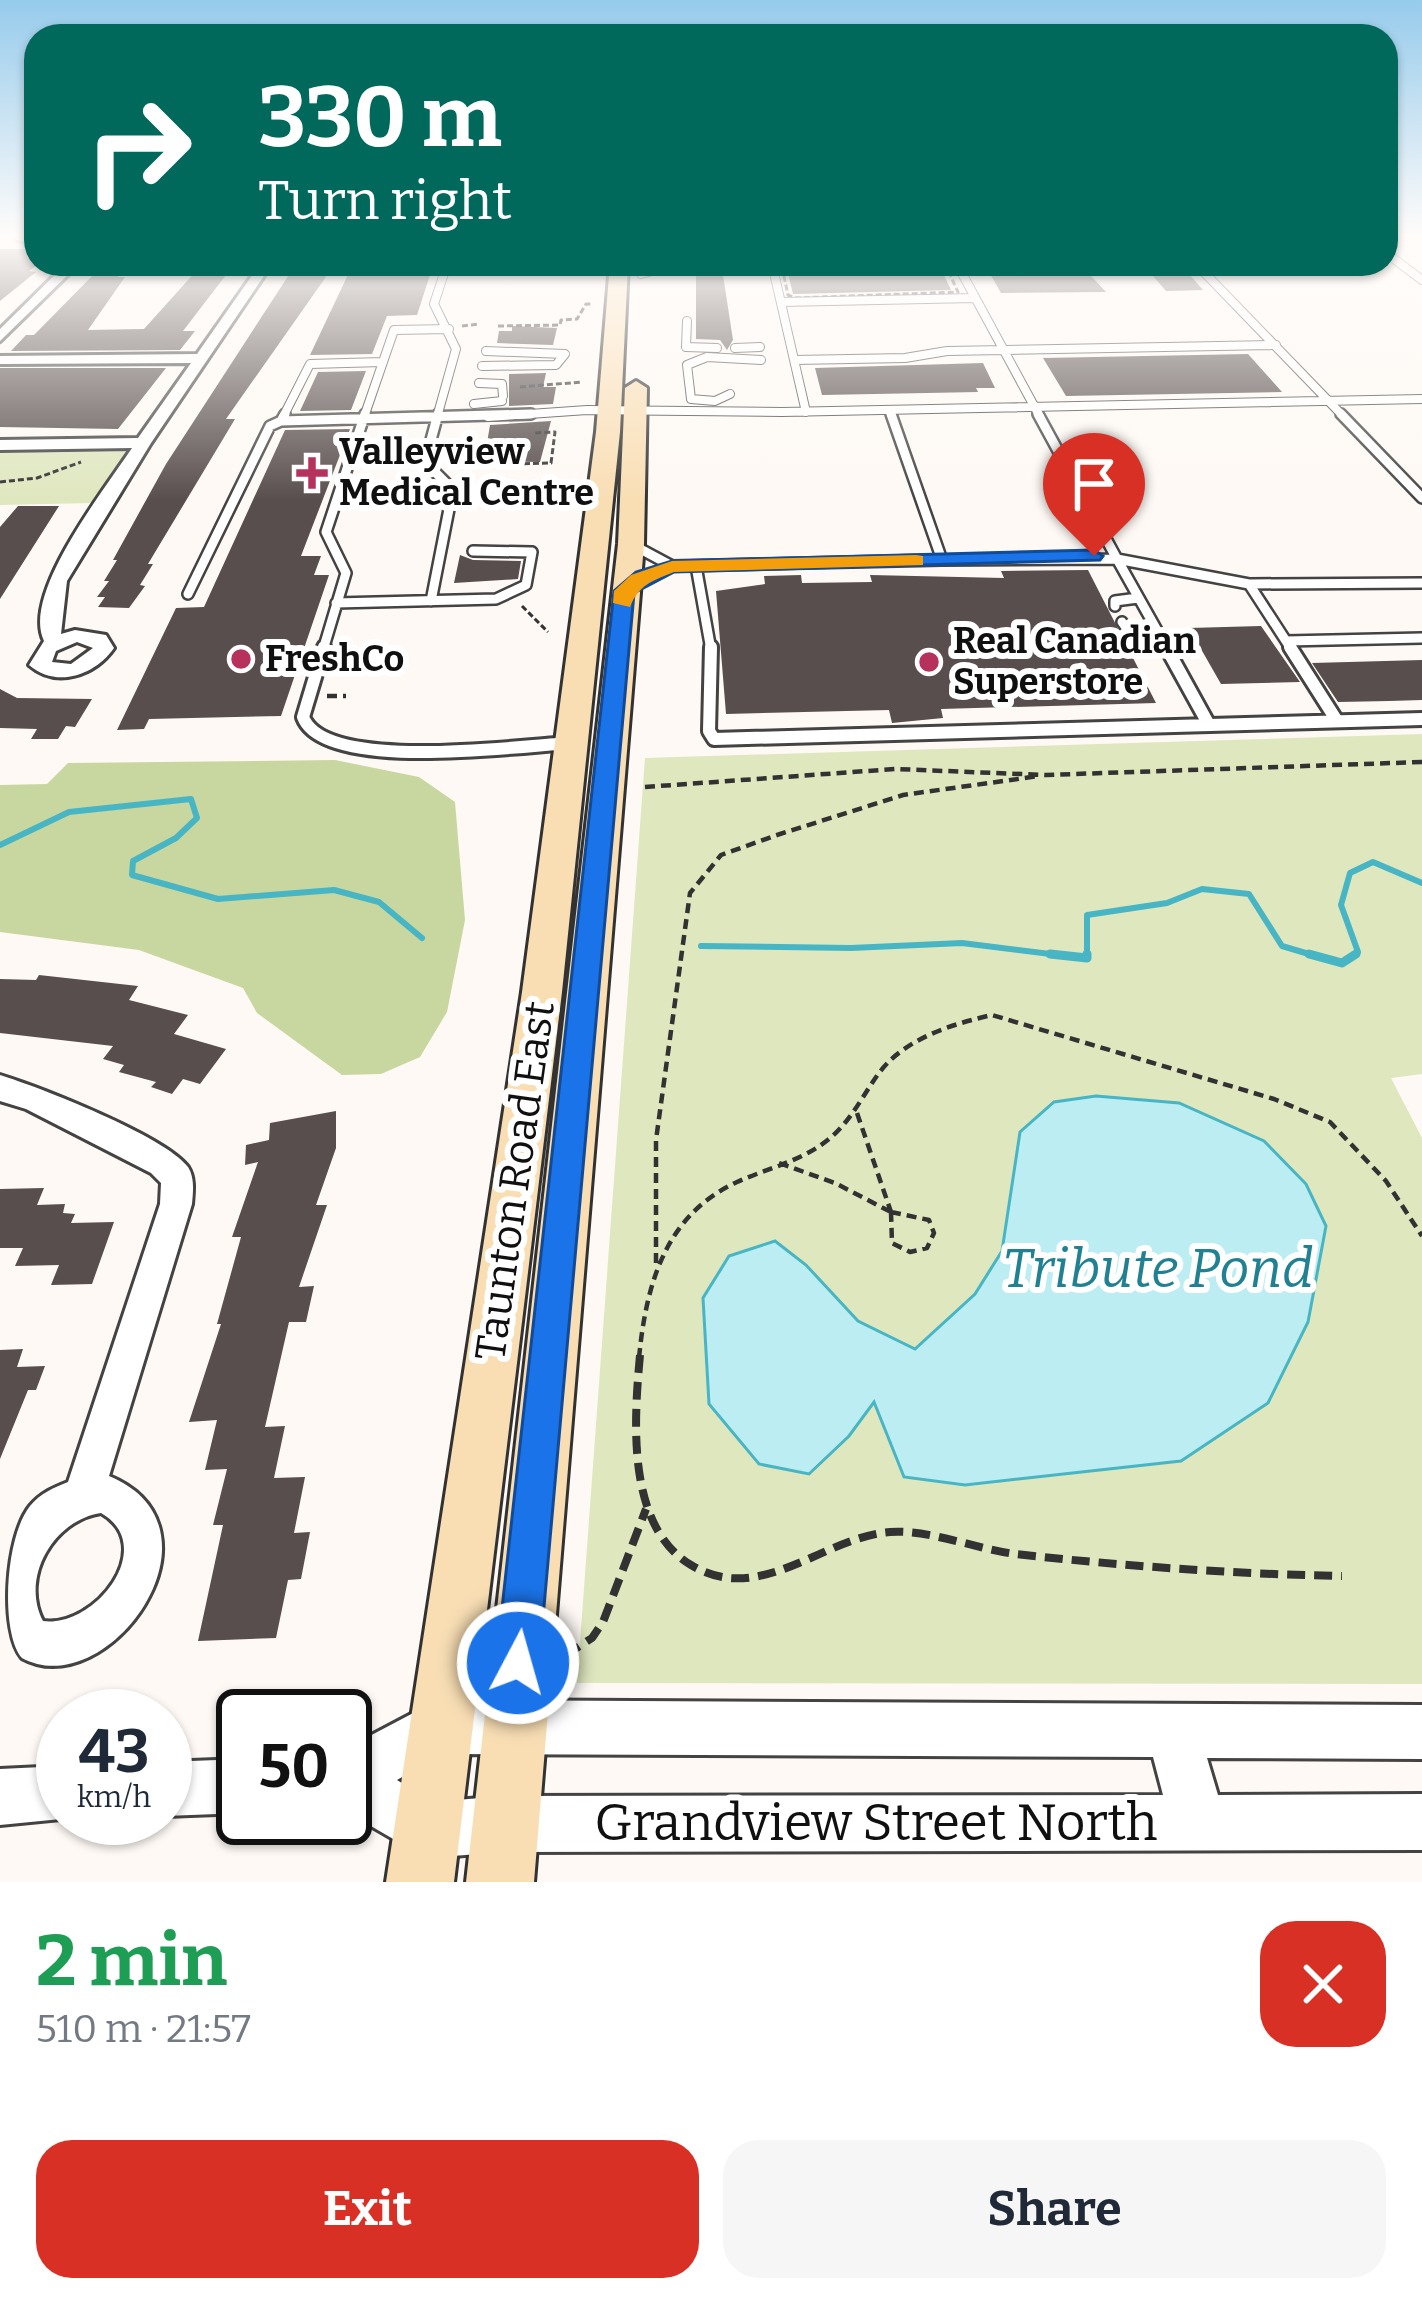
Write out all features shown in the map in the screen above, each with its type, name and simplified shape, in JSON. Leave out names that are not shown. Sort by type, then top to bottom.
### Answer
[{"type":"main road","name":"Taunton Road East","points":[[502,1853],[631,544],[621,325]]},
{"type":"main road","name":"Taunton Road East","points":[[423,1856],[542,992],[570,742],[634,325]]},
{"type":"street","points":[[56,642],[49,630],[57,581],[224,325]]},
{"type":"street","points":[[0,360],[201,358]]},
{"type":"street","points":[[0,445],[143,443]]},
{"type":"street","points":[[0,1088],[34,1099],[162,1163],[177,1178],[176,1204],[83,1496]]},
{"type":"street","points":[[423,1856],[345,1778],[438,1726],[1422,1732]]},
{"type":"street","points":[[1172,1728],[1198,1822]]},
{"type":"street","points":[[0,1797],[36,1795]]},
{"type":"street","name":"Grandview Street North","points":[[423,1856],[1198,1822],[1422,1822]]},
{"type":"lane","points":[[431,601],[451,494],[425,462],[456,350],[447,325]]},
{"type":"lane","points":[[686,347],[687,325]]},
{"type":"lane","points":[[786,325],[806,412]]},
{"type":"lane","points":[[989,325],[1209,725]]},
{"type":"lane","points":[[1256,325],[1422,498]]},
{"type":"lane","points":[[449,329],[394,330],[382,362],[326,535],[346,568],[303,709],[305,725],[319,738],[372,749],[570,742]]},
{"type":"lane","points":[[794,360],[1276,345]]},
{"type":"lane","points":[[686,347],[718,348]]},
{"type":"lane","points":[[686,347],[700,352],[758,353]]},
{"type":"lane","points":[[735,348],[758,353]]},
{"type":"lane","points":[[482,366],[556,364],[563,362],[565,354],[486,352]]},
{"type":"lane","points":[[730,394],[712,402],[689,398],[687,366],[700,358],[758,353]]},
{"type":"lane","points":[[281,421],[310,364],[382,362]]},
{"type":"lane","points":[[474,404],[493,406],[502,398],[503,385],[478,383]]},
{"type":"lane","points":[[188,594],[270,426],[281,421],[623,414],[769,417],[782,412],[1422,399]]},
{"type":"lane","points":[[890,410],[942,560]]},
{"type":"lane","points":[[631,544],[672,566]]},
{"type":"lane","points":[[337,603],[496,599],[524,589],[533,553],[442,552]]},
{"type":"lane","points":[[624,591],[643,577],[672,566],[942,560],[1117,559],[1250,584],[1422,583]]},
{"type":"lane","points":[[696,566],[711,635],[709,731],[714,740],[1422,718]]},
{"type":"lane","points":[[1250,584],[1337,722]]},
{"type":"lane","points":[[1114,606],[1115,601],[1138,598]]},
{"type":"lane","points":[[1122,622],[1132,636],[1162,640]]},
{"type":"lane","points":[[1286,641],[1422,638]]},
{"type":"path","points":[[498,326],[518,325]]},
{"type":"path","points":[[509,387],[582,382]]},
{"type":"path","points":[[469,462],[551,463],[555,432],[520,433]]},
{"type":"path","points":[[0,482],[37,478],[143,443]]},
{"type":"path","points":[[479,448],[485,447],[482,462]]},
{"type":"path","points":[[519,604],[548,632]]},
{"type":"path","points":[[320,703],[325,697],[346,696]]},
{"type":"path","points":[[1342,1576],[1138,1567],[971,1548],[898,1532],[858,1537],[781,1574],[734,1578],[684,1561],[665,1543],[646,1509],[636,1425],[656,1263],[656,1141],[690,893],[721,855],[903,795],[1046,775],[1422,762]]},
{"type":"path","points":[[645,787],[817,772],[998,768],[1046,775]]},
{"type":"path","points":[[656,1263],[688,1217],[722,1187],[822,1146],[857,1113],[888,1060],[960,1020],[992,1015],[1274,1099],[1330,1122],[1386,1181],[1422,1236]]},
{"type":"path","points":[[778,1163],[835,1184],[891,1213],[917,1214],[929,1220],[934,1233],[927,1248],[910,1252],[892,1243],[891,1213],[857,1113]]},
{"type":"path","points":[[565,1656],[592,1637],[602,1622],[646,1509]]},
{"type":"green space","points":[[119,448],[126,453],[92,503],[0,505],[0,450]]},
{"type":"green space","points":[[1422,734],[1422,1074],[1391,1078],[1422,1138],[1422,1684],[577,1683],[645,758]]},
{"type":"green space","points":[[335,760],[419,777],[455,802],[465,920],[447,1012],[420,1057],[381,1074],[342,1075],[257,1013],[243,988],[139,950],[0,932],[0,785],[47,784],[68,763]]},
{"type":"water","name":"Tribute Pond","points":[[1096,1096],[1179,1103],[1264,1141],[1306,1184],[1326,1226],[1308,1322],[1268,1403],[1181,1461],[965,1485],[904,1477],[874,1402],[849,1436],[809,1474],[759,1464],[709,1404],[703,1298],[729,1256],[775,1241],[806,1265],[858,1321],[915,1349],[975,1294],[1002,1251],[1020,1132],[1054,1102]]},
{"type":"building","points":[[44,325],[92,325],[88,330],[188,325],[183,331],[195,331],[180,350],[11,351],[26,335],[34,335]]},
{"type":"building","points":[[256,325],[292,325],[226,419],[235,419],[148,564],[153,564],[140,585],[145,586],[129,608],[98,607],[105,597],[97,597],[117,560],[113,560],[166,464]]},
{"type":"building","points":[[324,325],[384,325],[372,354],[310,355]]},
{"type":"building","points":[[696,325],[731,325],[733,340],[727,350],[720,340],[696,339]]},
{"type":"building","points":[[512,326],[557,328],[553,345],[497,343],[499,331],[512,331]]},
{"type":"building","points":[[1248,354],[1282,392],[1066,396],[1043,358]]},
{"type":"building","points":[[983,363],[995,388],[976,388],[978,392],[822,395],[815,368]]},
{"type":"building","points":[[0,368],[166,368],[118,429],[0,427]]},
{"type":"building","points":[[366,371],[351,410],[300,411],[318,372]]},
{"type":"building","points":[[546,373],[543,387],[556,387],[553,404],[509,406],[509,374]]},
{"type":"building","points":[[551,421],[540,462],[484,461],[490,425]]},
{"type":"building","points":[[350,429],[301,556],[321,556],[314,575],[329,575],[281,716],[149,719],[144,729],[117,730],[176,608],[204,607],[285,430]]},
{"type":"building","points":[[18,506],[59,506],[0,599],[0,527]]},
{"type":"building","points":[[460,555],[473,560],[521,561],[518,579],[454,583]]},
{"type":"building","name":"Real Canadian Superstore","points":[[1088,570],[1156,703],[941,709],[943,718],[892,723],[889,710],[726,714],[716,591],[765,584],[764,576],[801,575],[802,583],[872,582],[870,575],[1004,578],[1001,571]]},
{"type":"building","points":[[1261,626],[1300,682],[1221,684],[1189,628]]},
{"type":"building","points":[[1422,660],[1422,700],[1389,701],[1338,702],[1312,663]]},
{"type":"building","points":[[0,689],[17,698],[92,699],[75,727],[66,726],[58,739],[31,739],[37,729],[0,728]]},
{"type":"building","points":[[39,975],[138,986],[129,1000],[188,1015],[174,1034],[226,1049],[200,1084],[183,1079],[172,1094],[151,1087],[156,1082],[119,1072],[124,1065],[103,1059],[113,1046],[0,1033],[0,979],[36,980]]},
{"type":"building","points":[[336,1111],[336,1148],[316,1205],[327,1205],[299,1287],[314,1286],[306,1322],[289,1322],[265,1427],[285,1426],[274,1478],[305,1477],[294,1533],[310,1532],[301,1579],[288,1580],[276,1638],[198,1641],[223,1525],[213,1525],[227,1469],[205,1470],[217,1420],[189,1422],[221,1324],[217,1324],[241,1237],[232,1237],[258,1162],[245,1165],[246,1145],[269,1140],[270,1123]]},
{"type":"building","points":[[44,1188],[37,1205],[65,1204],[63,1213],[75,1214],[71,1223],[114,1222],[92,1284],[51,1285],[59,1265],[15,1266],[23,1248],[0,1248],[0,1189]]},
{"type":"building","points":[[23,1349],[17,1367],[45,1366],[36,1390],[28,1390],[0,1459],[0,1350]]},
{"type":"waterway","points":[[0,845],[69,812],[191,799],[197,818],[176,838],[133,861],[132,875],[218,899],[334,890],[379,902],[422,938]]},
{"type":"waterway","points":[[1351,957],[1358,952],[1341,905],[1350,873],[1373,862],[1422,883]]},
{"type":"waterway","points":[[1056,955],[1087,958],[1087,915],[1167,903],[1202,889],[1249,894],[1282,946],[1319,957]]},
{"type":"waterway","points":[[701,946],[851,948],[962,943],[1056,955]]},
{"type":"waterway","points":[[1050,954],[1056,955]]},
{"type":"waterway","points":[[1309,954],[1342,963],[1356,954]]},
{"type":"waterway","points":[[1056,955],[1075,957]]},
{"type":"slow traffic","points":[[623,603],[624,591],[638,580],[672,566],[916,560]]},
{"type":"place","name":"Valleyview Medical Centre","points":[[312,473]]},
{"type":"place","name":"FreshCo","points":[[241,659]]},
{"type":"place","name":"Real Canadian Superstore","points":[[929,662]]},
{"type":"route","points":[[518,1663],[624,591],[643,577],[672,566],[1094,556]]}]
